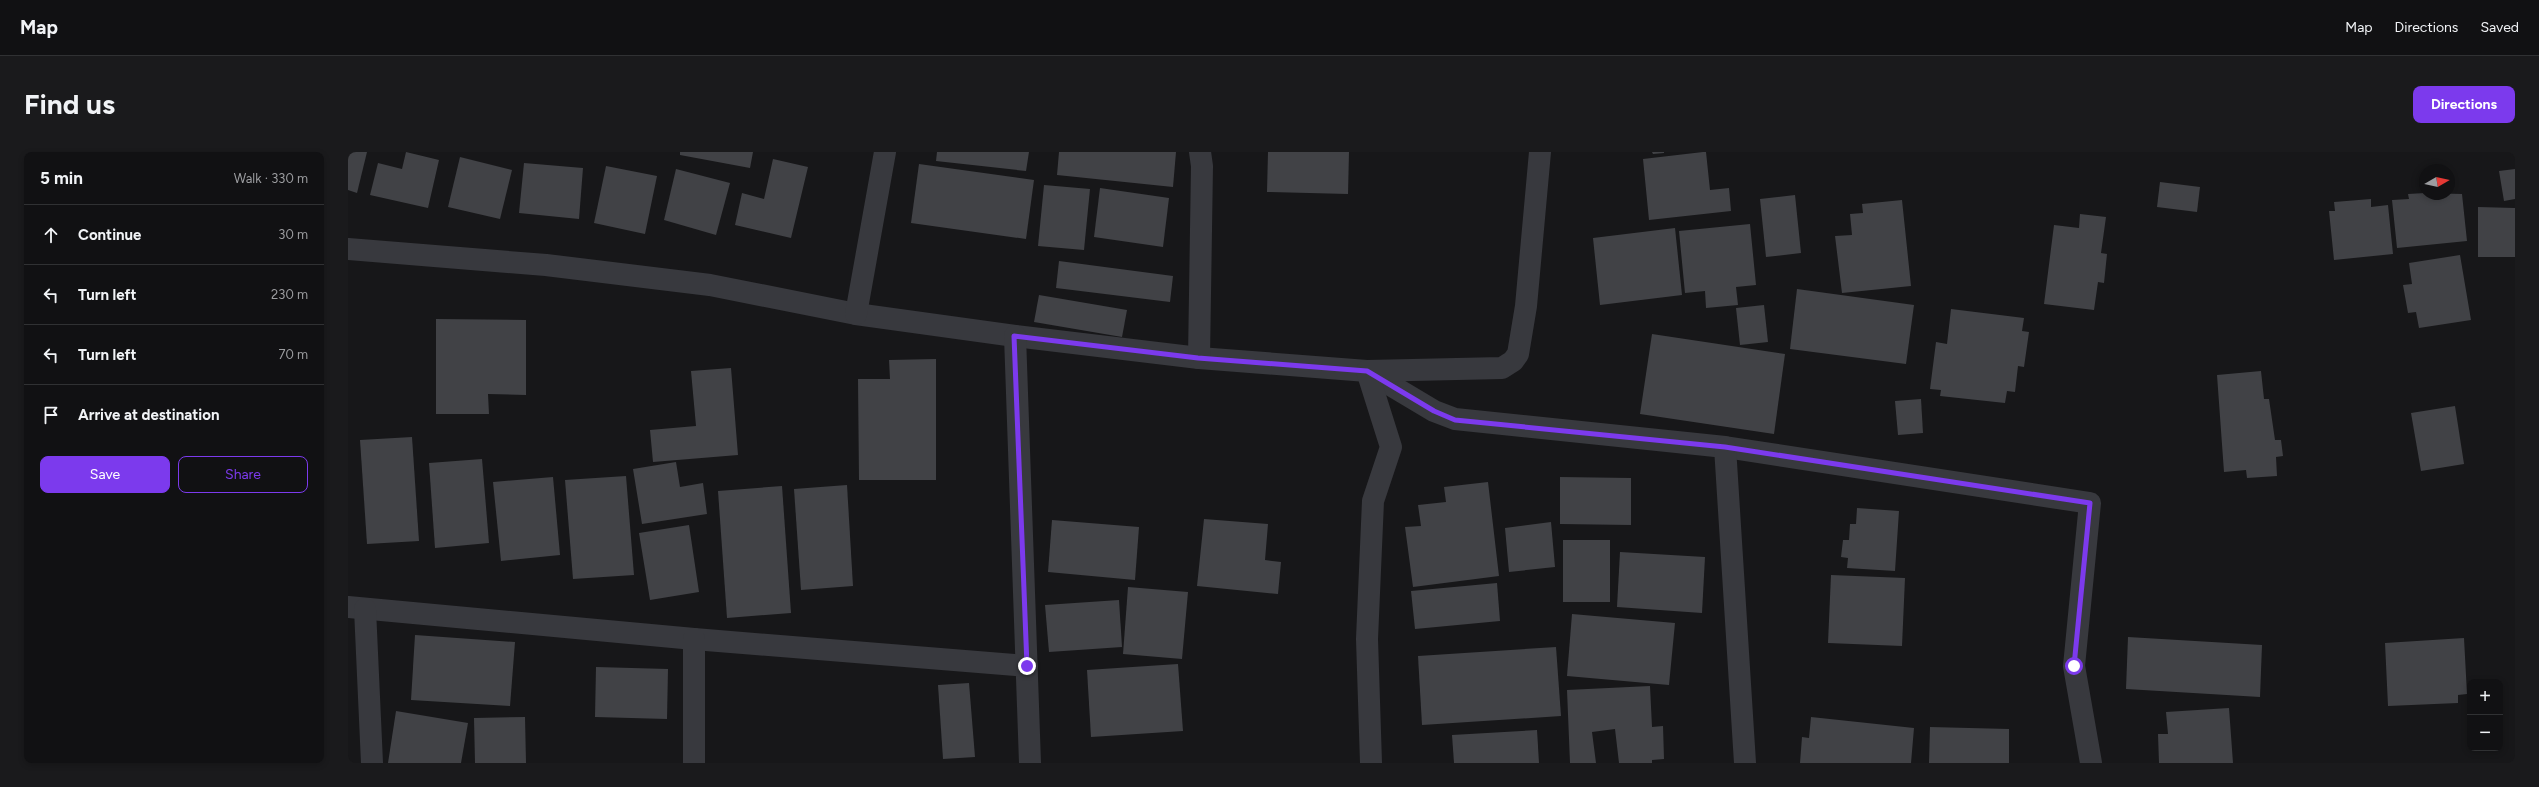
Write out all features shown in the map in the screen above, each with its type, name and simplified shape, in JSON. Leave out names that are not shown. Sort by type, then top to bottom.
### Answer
[{"type":"street","points":[[856,314],[885,152]]},
{"type":"street","points":[[1198,358],[1202,166],[1200,152]]},
{"type":"street","points":[[348,249],[546,265],[702,284],[856,314],[1014,336],[1198,358],[1367,371],[1502,368],[1513,361],[1518,354],[1526,306],[1540,152]]},
{"type":"street","points":[[1014,336],[1030,763]]},
{"type":"street","points":[[1367,371],[1434,411],[1455,420],[1725,447],[2090,503],[2074,666],[2091,763]]},
{"type":"street","points":[[1367,371],[1391,446],[1373,501],[1367,639],[1371,763]]},
{"type":"street","points":[[1725,447],[1744,763]]},
{"type":"street","points":[[372,763],[356,608],[694,639],[1027,666]]},
{"type":"street","points":[[694,639],[694,763]]},
{"type":"building","points":[[348,152],[367,152],[357,193],[348,190]]},
{"type":"building","points":[[406,152],[439,160],[428,208],[370,195],[378,163],[402,169]]},
{"type":"building","points":[[680,152],[753,152],[750,168],[680,155]]},
{"type":"building","points":[[937,152],[1029,152],[1026,171],[936,161]]},
{"type":"building","points":[[1059,152],[1176,152],[1173,187],[1057,175]]},
{"type":"building","points":[[1268,152],[1349,152],[1348,194],[1267,192]]},
{"type":"building","points":[[1652,152],[1664,152],[1664,153],[1653,154]]},
{"type":"building","points":[[1706,152],[1710,190],[1729,188],[1731,211],[1649,220],[1643,159]]},
{"type":"building","points":[[460,157],[512,170],[500,219],[448,207]]},
{"type":"building","points":[[773,159],[808,167],[791,238],[735,225],[742,193],[764,199]]},
{"type":"building","points":[[524,163],[583,168],[579,219],[519,213]]},
{"type":"building","points":[[919,164],[1034,180],[1026,239],[911,223]]},
{"type":"building","points":[[606,166],[657,176],[645,234],[594,223]]},
{"type":"building","points":[[676,169],[730,183],[716,235],[664,220]]},
{"type":"building","points":[[2515,169],[2515,199],[2504,201],[2499,171]]},
{"type":"building","points":[[2160,182],[2200,187],[2197,212],[2157,207]]},
{"type":"building","points":[[1044,185],[1090,189],[1084,250],[1038,246]]},
{"type":"building","points":[[1100,188],[1169,198],[1163,247],[1094,237]]},
{"type":"building","points":[[2419,193],[2419,200],[2455,200],[2455,194],[2462,194],[2467,241],[2397,248],[2392,200],[2409,199],[2408,194]]},
{"type":"building","points":[[1795,195],[1801,253],[1766,257],[1760,199]]},
{"type":"building","points":[[2371,199],[2371,207],[2388,205],[2393,254],[2334,260],[2329,211],[2335,211],[2334,202]]},
{"type":"building","points":[[1902,200],[1911,286],[1842,293],[1835,236],[1852,235],[1850,214],[1863,213],[1862,204]]},
{"type":"building","points":[[2478,207],[2515,208],[2515,257],[2478,257]]},
{"type":"building","points":[[2080,214],[2106,217],[2101,253],[2107,254],[2104,283],[2098,282],[2094,310],[2044,304],[2054,225],[2079,228]]},
{"type":"building","points":[[1750,224],[1756,285],[1736,287],[1738,305],[1706,308],[1705,291],[1685,293],[1679,231]]},
{"type":"building","points":[[1675,228],[1682,295],[1600,305],[1593,238]]},
{"type":"building","points":[[2460,255],[2471,320],[2419,328],[2416,312],[2408,313],[2403,285],[2412,284],[2409,263]]},
{"type":"building","points":[[1059,261],[1173,276],[1170,302],[1056,288]]},
{"type":"building","points":[[1797,289],[1914,305],[1906,364],[1790,349]]},
{"type":"building","points":[[1039,295],[1127,310],[1122,337],[1034,322]]},
{"type":"building","points":[[1764,305],[1768,342],[1740,345],[1736,308]]},
{"type":"building","points":[[1951,309],[2024,318],[2022,331],[2029,332],[2024,367],[2018,366],[2015,392],[2007,391],[2005,403],[1940,396],[1941,390],[1930,389],[1936,342],[1947,344]]},
{"type":"building","points":[[436,319],[526,320],[526,395],[488,394],[489,414],[436,414]]},
{"type":"building","points":[[1652,334],[1785,354],[1774,434],[1640,414]]},
{"type":"building","points":[[936,359],[936,480],[859,480],[858,379],[890,379],[889,360]]},
{"type":"building","points":[[731,368],[738,455],[653,462],[650,430],[696,426],[691,371]]},
{"type":"building","points":[[2261,371],[2264,399],[2269,399],[2275,440],[2281,440],[2283,456],[2276,457],[2277,476],[2247,478],[2246,470],[2224,472],[2217,375]]},
{"type":"building","points":[[1921,399],[1923,433],[1898,435],[1895,401]]},
{"type":"building","points":[[2455,406],[2464,464],[2421,471],[2411,413]]},
{"type":"building","points":[[412,437],[419,541],[367,544],[360,440]]},
{"type":"building","points":[[482,459],[489,543],[435,548],[429,463]]},
{"type":"building","points":[[676,462],[680,487],[703,483],[707,514],[642,524],[633,469]]},
{"type":"building","points":[[626,476],[634,575],[573,579],[565,480]]},
{"type":"building","points":[[553,477],[560,555],[501,561],[493,482]]},
{"type":"building","points":[[1560,477],[1631,478],[1631,525],[1560,524]]},
{"type":"building","points":[[1488,482],[1499,576],[1413,587],[1405,527],[1421,526],[1418,505],[1446,502],[1444,487]]},
{"type":"building","points":[[847,485],[853,586],[801,590],[794,489]]},
{"type":"building","points":[[782,486],[791,613],[727,618],[718,491]]},
{"type":"building","points":[[1857,508],[1899,511],[1895,571],[1847,568],[1848,558],[1841,557],[1843,540],[1849,540],[1850,524],[1856,524]]},
{"type":"building","points":[[1204,519],[1268,524],[1265,560],[1281,562],[1278,594],[1197,586]]},
{"type":"building","points":[[1052,520],[1139,527],[1135,580],[1048,572]]},
{"type":"building","points":[[1551,522],[1555,567],[1509,572],[1505,528]]},
{"type":"building","points":[[689,525],[699,592],[650,600],[639,533]]},
{"type":"building","points":[[1563,540],[1610,540],[1610,602],[1563,602]]},
{"type":"building","points":[[1620,552],[1705,557],[1702,613],[1617,607]]},
{"type":"building","points":[[1831,575],[1905,578],[1902,646],[1828,643]]},
{"type":"building","points":[[1497,583],[1500,621],[1415,629],[1411,591]]},
{"type":"building","points":[[1128,587],[1188,592],[1182,659],[1123,654]]},
{"type":"building","points":[[1119,600],[1122,647],[1049,652],[1045,605]]},
{"type":"building","points":[[1572,614],[1675,623],[1669,685],[1567,676]]},
{"type":"building","points":[[415,635],[515,642],[510,706],[411,700]]},
{"type":"building","points":[[2128,637],[2262,645],[2260,697],[2126,689]]},
{"type":"building","points":[[2464,638],[2467,694],[2458,695],[2458,703],[2388,706],[2385,643]]},
{"type":"building","points":[[1556,647],[1561,716],[1422,725],[1418,656]]},
{"type":"building","points":[[1178,664],[1183,731],[1091,737],[1087,670]]},
{"type":"building","points":[[596,667],[668,669],[667,719],[595,717]]},
{"type":"building","points":[[969,683],[975,757],[943,759],[938,685]]},
{"type":"building","points":[[1650,686],[1652,727],[1663,726],[1664,759],[1652,760],[1652,763],[1619,763],[1615,729],[1592,732],[1596,763],[1570,763],[1567,690]]},
{"type":"building","points":[[2229,708],[2233,763],[2159,763],[2158,734],[2168,734],[2166,712]]},
{"type":"building","points":[[396,711],[468,723],[461,763],[388,763]]},
{"type":"building","points":[[525,717],[526,763],[475,763],[474,718]]},
{"type":"building","points":[[1811,717],[1914,728],[1911,763],[1800,763],[1802,737],[1809,738]]},
{"type":"building","points":[[1930,727],[2009,729],[2009,763],[1929,763]]},
{"type":"building","points":[[1537,730],[1539,763],[1454,763],[1452,735]]},
{"type":"route","points":[[1027,666],[1014,336],[1198,358],[1367,371],[1434,411],[1455,420],[1725,447],[2090,503],[2074,666]]}]
